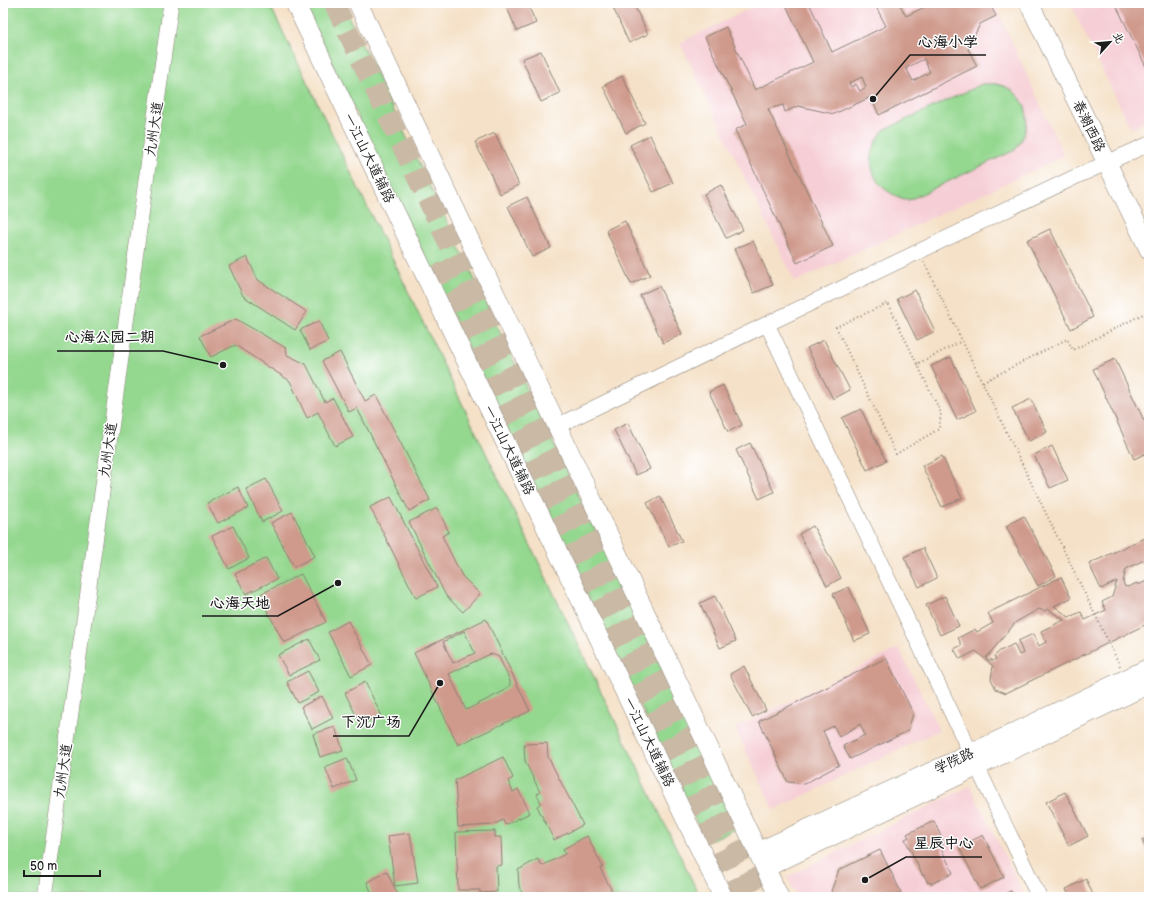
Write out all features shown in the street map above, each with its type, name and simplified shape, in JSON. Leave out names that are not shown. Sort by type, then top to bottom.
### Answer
[{"type":"main road","name":"一江山大道辅路","points":[[295,3],[723,897]]},
{"type":"main road","points":[[358,3],[779,897]]},
{"type":"main road","points":[[361,3],[378,47]]},
{"type":"main road","name":"春潮西路","points":[[1029,3],[1113,160],[1149,219]]},
{"type":"main road","name":"春潮西路","points":[[1043,3],[1113,160],[1149,249]]},
{"type":"main road","name":"学院路","points":[[973,760],[1126,678],[1149,668]]},
{"type":"main road","name":"学院路","points":[[761,860],[973,760],[1149,684]]},
{"type":"street","name":"九州大道","points":[[46,897],[171,3]]},
{"type":"street","points":[[557,426],[767,324],[1149,144]]},
{"type":"street","points":[[767,324],[1039,897]]},
{"type":"path","points":[[919,252],[1126,678]]},
{"type":"path","points":[[888,303],[917,364],[941,413],[939,429],[896,454],[836,327],[888,303]]},
{"type":"path","points":[[982,382],[1067,339],[1073,350],[1149,311]]},
{"type":"path","points":[[917,364],[962,341]]},
{"type":"shaded area","points":[[761,3],[994,3],[1064,156],[795,282],[680,43]]},
{"type":"shaded area","points":[[1070,3],[1149,3],[1149,120],[1131,129]]},
{"type":"shaded area","points":[[899,648],[939,730],[774,810],[735,728]]},
{"type":"shaded area","points":[[970,786],[1025,897],[908,897],[907,895],[904,897],[797,897],[787,877]]},
{"type":"green space","points":[[3,3],[269,3],[700,897],[3,897]]},
{"type":"green space","points":[[303,3],[342,3],[738,828],[706,842]]},
{"type":"green space","points":[[982,84],[1002,85],[1014,92],[1024,105],[1027,120],[1026,128],[1020,143],[1015,150],[909,200],[896,196],[886,190],[874,173],[872,163],[873,152],[877,141],[884,130]]},
{"type":"building","points":[[505,3],[527,3],[536,23],[517,31]]},
{"type":"building","points":[[611,3],[633,3],[648,34],[629,43]]},
{"type":"building","points":[[785,3],[809,3],[832,52],[886,26],[874,3],[899,3],[906,16],[933,3],[989,3],[996,16],[980,24],[968,49],[977,66],[879,115],[871,97],[834,114],[798,106],[785,112],[783,105],[768,109],[833,246],[797,263],[735,130],[747,124],[705,37],[726,27],[755,90],[813,62]],"holes":[[[924,59],[930,72],[913,81],[906,68]],[[862,77],[866,87],[860,91],[856,84],[851,87],[849,83]]]},
{"type":"building","points":[[1115,3],[1149,3],[1149,73]]},
{"type":"building","points":[[541,51],[560,93],[541,102],[522,59]]},
{"type":"building","points":[[622,76],[645,123],[626,133],[603,86]]},
{"type":"building","points":[[495,133],[519,185],[500,194],[475,142]]},
{"type":"building","points":[[650,135],[673,183],[653,192],[630,145]]},
{"type":"building","points":[[721,185],[743,230],[726,238],[704,194]]},
{"type":"building","points":[[527,197],[551,248],[532,257],[508,206]]},
{"type":"building","points":[[625,221],[650,275],[631,284],[606,230]]},
{"type":"building","points":[[1050,229],[1093,317],[1071,329],[1027,240]]},
{"type":"building","points":[[753,241],[773,285],[754,293],[734,249]]},
{"type":"building","points":[[247,257],[258,280],[307,312],[295,330],[243,296],[229,266]]},
{"type":"building","points":[[659,286],[682,334],[663,343],[640,295]]},
{"type":"building","points":[[915,290],[935,331],[917,340],[897,299]]},
{"type":"building","points":[[236,319],[286,348],[287,355],[306,364],[325,402],[333,398],[353,437],[335,446],[318,412],[307,418],[290,381],[235,345],[211,357],[200,336]]},
{"type":"building","points":[[319,321],[328,341],[310,350],[300,330]]},
{"type":"building","points":[[824,340],[850,390],[833,399],[807,348]]},
{"type":"building","points":[[340,352],[365,401],[376,395],[430,500],[409,511],[357,408],[349,412],[322,361]]},
{"type":"building","points":[[951,357],[976,411],[957,420],[931,366]]},
{"type":"building","points":[[1115,359],[1149,431],[1149,452],[1134,459],[1093,369]]},
{"type":"building","points":[[723,385],[742,425],[728,432],[709,392]]},
{"type":"building","points":[[1031,399],[1047,432],[1029,441],[1012,408]]},
{"type":"building","points":[[861,409],[886,461],[867,470],[842,418]]},
{"type":"building","points":[[628,423],[650,469],[636,475],[614,430]]},
{"type":"building","points":[[750,443],[774,492],[759,499],[736,450]]},
{"type":"building","points":[[1052,446],[1068,480],[1050,488],[1034,455]]},
{"type":"building","points":[[942,456],[962,498],[942,507],[922,466]]},
{"type":"building","points":[[266,479],[283,511],[262,522],[246,489]]},
{"type":"building","points":[[238,487],[248,508],[218,523],[207,503]]},
{"type":"building","points":[[660,496],[682,541],[669,547],[647,503]]},
{"type":"building","points":[[391,497],[437,587],[416,598],[370,507]]},
{"type":"building","points":[[437,508],[449,532],[442,536],[462,576],[480,594],[463,612],[446,596],[409,522]]},
{"type":"building","points":[[292,512],[315,556],[294,567],[271,523]]},
{"type":"building","points":[[1024,516],[1056,576],[1038,586],[1006,526]]},
{"type":"building","points":[[233,526],[249,558],[229,569],[212,536]]},
{"type":"building","points":[[813,526],[841,578],[827,586],[799,534]]},
{"type":"building","points":[[1144,538],[1149,548],[1149,562],[1142,561],[1126,569],[1123,582],[1125,587],[1128,587],[1137,583],[1138,585],[1149,580],[1149,623],[1006,693],[996,689],[991,679],[993,666],[976,651],[960,659],[954,649],[962,645],[958,638],[975,629],[977,632],[993,623],[988,613],[1061,577],[1071,598],[1054,606],[1069,617],[1081,612],[1085,620],[1106,610],[1102,602],[1112,597],[1117,581],[1101,589],[1089,564]],"holes":[[[1039,609],[1044,611],[1048,609],[1064,620],[1041,631],[1046,642],[1039,646],[1033,634],[1018,641],[1023,653],[1019,655],[1014,644],[1000,651],[994,656],[996,659],[992,661],[991,659],[989,661],[987,659],[986,657],[1016,622]]]},
{"type":"building","points":[[923,548],[937,578],[919,587],[904,557]]},
{"type":"building","points":[[266,558],[277,579],[246,594],[235,574]]},
{"type":"building","points":[[301,574],[326,622],[284,643],[259,595]]},
{"type":"building","points":[[849,587],[870,634],[854,641],[833,594]]},
{"type":"building","points":[[715,596],[736,641],[720,648],[700,603]]},
{"type":"building","points":[[945,596],[959,626],[940,635],[926,605]]},
{"type":"building","points":[[486,619],[530,711],[458,745],[414,653]],"holes":[[[464,631],[475,653],[453,663],[443,642]],[[492,654],[499,657],[510,681],[510,685],[504,691],[466,710],[449,674]]]},
{"type":"building","points":[[348,621],[372,665],[351,676],[328,632]]},
{"type":"building","points":[[309,639],[320,660],[289,675],[278,655]]},
{"type":"building","points":[[886,658],[913,713],[908,731],[850,759],[843,746],[865,735],[860,724],[839,737],[834,726],[823,731],[839,765],[804,784],[788,782],[759,721]]},
{"type":"building","points":[[744,666],[766,710],[752,717],[730,674]]},
{"type":"building","points":[[308,671],[319,692],[298,703],[287,682]]},
{"type":"building","points":[[365,682],[381,714],[361,725],[345,693]]},
{"type":"building","points":[[322,696],[333,718],[312,729],[301,707]]},
{"type":"building","points":[[335,727],[343,750],[320,757],[313,734]]},
{"type":"building","points":[[547,743],[548,757],[583,825],[554,840],[537,806],[541,803],[537,794],[540,792],[525,761],[524,744]]},
{"type":"building","points":[[503,757],[513,778],[508,781],[513,792],[518,789],[530,813],[505,825],[503,820],[493,825],[458,827],[455,780]]},
{"type":"building","points":[[347,758],[356,780],[334,789],[325,767]]},
{"type":"building","points":[[1065,792],[1088,836],[1069,846],[1046,802]]},
{"type":"building","points":[[934,821],[943,841],[942,850],[953,873],[931,884],[930,882],[928,883],[924,875],[923,876],[905,839],[909,837],[907,834]]},
{"type":"building","points":[[495,831],[495,837],[501,837],[502,865],[496,866],[497,892],[480,893],[480,890],[458,890],[456,832]]},
{"type":"building","points":[[410,833],[418,883],[395,886],[388,836]]},
{"type":"building","points":[[983,835],[1004,877],[980,889],[959,847]]},
{"type":"building","points":[[587,836],[603,867],[600,868],[614,895],[610,897],[524,897],[519,886],[518,870],[538,859],[542,866],[565,854],[563,849]]},
{"type":"building","points":[[1149,837],[1149,855],[1142,840]]},
{"type":"building","points":[[880,850],[901,892],[892,897],[835,897],[831,891],[839,870]]},
{"type":"building","points":[[387,872],[399,897],[373,897],[367,882]]},
{"type":"building","points":[[1086,879],[1094,897],[1070,897],[1066,889]]},
{"type":"building","points":[[1011,891],[1014,897],[999,897]]},
{"type":"tunnel","points":[[334,3],[761,897]]},
{"type":"tunnel","points":[[441,262],[741,897]]},
{"type":"place","name":"心海小学","points":[[873,99]]},
{"type":"place","name":"心海公园二期","points":[[223,365]]},
{"type":"place","name":"心海天地","points":[[338,583]]},
{"type":"place","name":"下沉广场","points":[[440,683]]},
{"type":"place","name":"星辰中心","points":[[865,880]]}]
